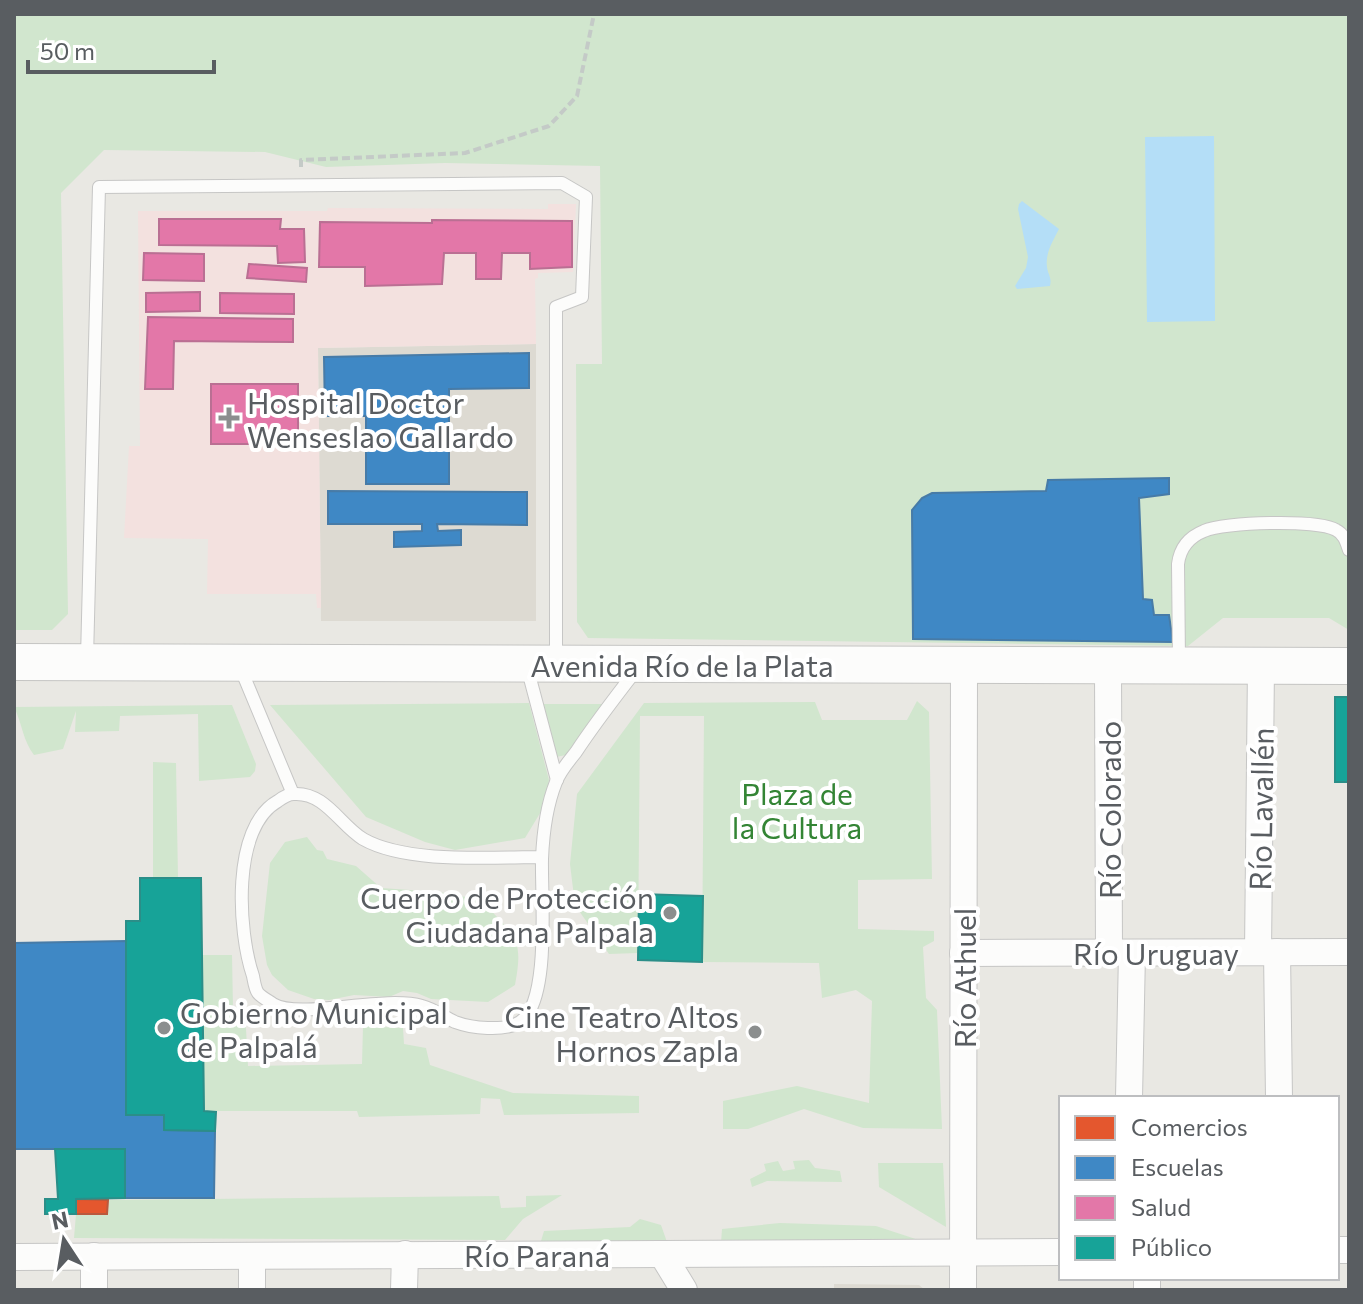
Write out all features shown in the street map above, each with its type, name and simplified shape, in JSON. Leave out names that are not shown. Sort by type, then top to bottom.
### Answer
[{"type":"main road","name":"Avenida Río de la Plata","points":[[14,662],[1349,666]]},
{"type":"street","name":"Río Athuel","points":[[963,1290],[964,666]]},
{"type":"street","name":"Río Colorado","points":[[1108,666],[1129,1096]]},
{"type":"street","name":"Río Lavallén","points":[[1261,666],[1268,952],[1279,1096]]},
{"type":"street","name":"Río Uruguay","points":[[963,953],[1349,952]]},
{"type":"street","name":"Río Paraná","points":[[14,1257],[1059,1252]]},
{"type":"street","points":[[404,1290],[405,1254]]},
{"type":"street","points":[[662,1254],[684,1290]]},
{"type":"street","points":[[94,1256],[94,1290]]},
{"type":"street","points":[[252,1256],[252,1290]]},
{"type":"lane","points":[[87,662],[99,187],[562,183],[586,197],[582,297],[556,307],[541,664],[557,780]]},
{"type":"lane","points":[[1179,666],[1178,564],[1180,553],[1194,536],[1220,525],[1310,523],[1327,525],[1340,532],[1349,550]]},
{"type":"lane","points":[[238,663],[293,794]]},
{"type":"lane","points":[[542,857],[443,857],[381,846],[364,839],[326,804],[309,796],[293,794],[275,802],[260,815],[253,830],[241,903],[244,940],[258,993],[276,1006],[295,1010],[379,1002],[423,1006],[455,1022],[469,1025],[498,1027],[518,1024],[528,1014],[539,988],[545,821],[557,780],[597,720],[641,664]]},
{"type":"path","points":[[299,185],[301,160],[465,153],[549,126],[577,96],[594,14]]},
{"type":"shaded area","name":"Hospital Doctor Wenseslao Gallardo","points":[[548,204],[576,204],[573,272],[538,273],[535,279],[536,344],[318,348],[321,608],[317,608],[316,594],[207,594],[208,539],[124,538],[129,446],[140,446],[138,211],[548,209]]},
{"type":"shaded area","points":[[536,344],[536,621],[321,621],[318,348]]},
{"type":"shaded area","points":[[834,1284],[919,1285],[925,1290],[834,1290]]},
{"type":"green space","points":[[14,14],[1349,14],[1349,630],[1329,618],[1223,618],[1188,646],[588,638],[577,622],[576,364],[602,364],[600,166],[445,163],[326,167],[265,152],[104,150],[61,193],[68,614],[52,630],[14,630]]},
{"type":"green space","name":"Plaza de la Cultura","points":[[917,701],[929,712],[932,879],[858,880],[858,929],[934,931],[934,941],[923,947],[926,998],[937,1010],[942,1129],[863,1128],[804,1109],[748,1129],[723,1129],[723,1101],[797,1086],[869,1103],[872,1001],[856,990],[822,998],[819,963],[702,962],[704,716],[640,716],[638,953],[609,954],[575,905],[570,864],[577,794],[644,703],[815,702],[822,720],[907,720]]},
{"type":"green space","points":[[529,703],[549,780],[545,805],[525,838],[455,850],[425,842],[366,817],[270,705]]},
{"type":"green space","points":[[542,704],[603,704],[566,755],[556,757]]},
{"type":"green space","points":[[232,705],[256,764],[255,771],[250,777],[199,781],[198,714],[120,716],[119,731],[75,732],[76,711],[63,749],[34,755],[14,707]]},
{"type":"green space","points":[[153,762],[176,763],[178,878],[153,878]]},
{"type":"green space","points":[[307,837],[317,850],[323,851],[327,859],[356,866],[381,888],[439,892],[484,903],[514,939],[518,957],[515,985],[488,1002],[431,999],[403,991],[389,997],[354,995],[329,1000],[314,999],[288,990],[272,975],[267,965],[262,936],[270,863],[285,842]]},
{"type":"green space","points":[[202,955],[232,955],[233,1009],[245,1010],[248,1066],[362,1064],[363,1026],[403,1028],[404,1044],[426,1048],[430,1065],[513,1093],[639,1096],[639,1113],[504,1115],[500,1099],[481,1098],[480,1114],[359,1117],[357,1111],[204,1111]]},
{"type":"green space","points":[[809,1160],[815,1168],[840,1171],[842,1182],[767,1181],[752,1187],[750,1179],[766,1171],[764,1164],[778,1161],[783,1171],[795,1169],[793,1161]]},
{"type":"green space","points":[[878,1163],[943,1163],[946,1227],[879,1187]]},
{"type":"green space","points":[[562,1195],[523,1219],[505,1240],[74,1238],[76,1214],[107,1214],[108,1200],[499,1196],[501,1208],[526,1207],[526,1196]]},
{"type":"green space","points":[[640,1219],[661,1225],[667,1242],[541,1241],[544,1231],[630,1227]]},
{"type":"green space","points":[[780,1223],[876,1226],[934,1245],[721,1243],[722,1229]]},
{"type":"water","points":[[1214,136],[1215,321],[1147,322],[1145,137]]},
{"type":"water","points":[[1022,201],[1059,229],[1047,257],[1050,286],[1017,289],[1015,286],[1026,268],[1028,257],[1018,209]]},
{"type":"building: Comercios","points":[[76,1199],[108,1200],[107,1214],[76,1214]]},
{"type":"building: Escuelas","points":[[529,353],[529,388],[449,389],[449,484],[366,484],[366,416],[325,416],[324,357]]},
{"type":"building: Escuelas","points":[[1169,478],[1169,494],[1139,498],[1143,599],[1152,600],[1154,615],[1169,615],[1173,642],[913,639],[912,510],[922,498],[932,493],[1046,491],[1048,480]]},
{"type":"building: Escuelas","points":[[328,491],[527,492],[527,525],[437,524],[438,531],[461,530],[461,545],[394,547],[394,532],[422,531],[422,524],[328,524]]},
{"type":"building: Escuelas","points":[[126,941],[126,1115],[164,1115],[164,1130],[215,1131],[214,1198],[125,1198],[125,1149],[14,1149],[14,943]]},
{"type":"building: Salud","points":[[159,219],[281,219],[280,229],[304,229],[305,262],[278,263],[277,246],[159,245]]},
{"type":"building: Salud","points":[[432,220],[572,221],[572,267],[530,269],[530,253],[502,253],[501,279],[476,279],[476,253],[444,253],[442,284],[365,286],[365,267],[319,267],[320,222],[432,223]]},
{"type":"building: Salud","points":[[144,253],[204,254],[204,281],[143,280]]},
{"type":"building: Salud","points":[[249,264],[307,268],[306,282],[247,278]]},
{"type":"building: Salud","points":[[200,292],[200,311],[146,312],[146,293]]},
{"type":"building: Salud","points":[[220,293],[294,294],[294,314],[220,313]]},
{"type":"building: Salud","points":[[148,317],[293,319],[293,342],[174,341],[173,389],[145,389]]},
{"type":"building: Salud","points":[[211,384],[298,384],[298,444],[211,444]]},
{"type":"building: Público","points":[[1335,697],[1349,697],[1349,782],[1335,782]]},
{"type":"building: Público","name":"Gobierno Municipal de Palpalá","points":[[140,878],[201,878],[204,1111],[216,1112],[215,1131],[164,1130],[164,1115],[126,1115],[126,921],[140,921]]},
{"type":"building: Público","name":"Cuerpo de Protección Ciudadana Palpala","points":[[639,894],[703,896],[702,962],[638,960]]},
{"type":"building: Público","points":[[55,1149],[125,1149],[125,1198],[76,1199],[76,1214],[45,1214],[45,1199],[58,1199]]},
{"type":"place","name":"Hospital Doctor Wenseslao Gallardo","points":[[229,418]]},
{"type":"place","name":"Cuerpo de Protección Ciudadana Palpala","points":[[670,913]]},
{"type":"place","name":"Gobierno Municipal de Palpalá","points":[[164,1028]]},
{"type":"place","name":"Cine Teatro Altos Hornos Zapla","points":[[755,1032]]}]
